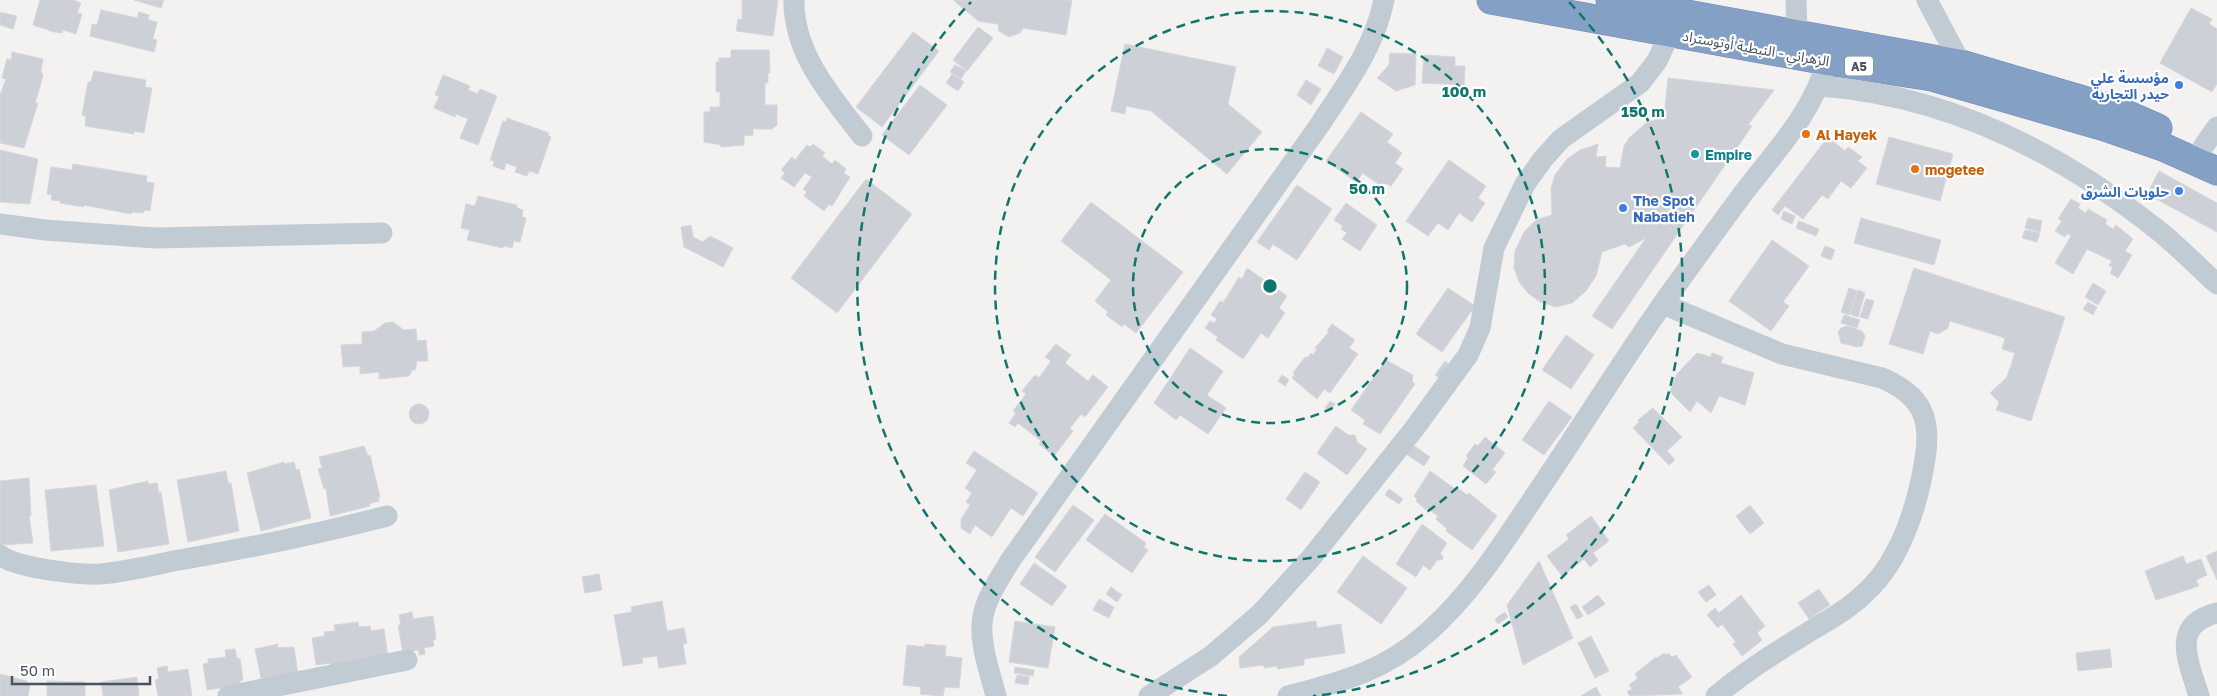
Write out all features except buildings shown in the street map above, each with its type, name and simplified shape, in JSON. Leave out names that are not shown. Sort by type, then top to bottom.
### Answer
[{"type":"highway","name":"الزهراني - النبطية أوتوستراد","points":[[1491,0],[1670,33],[1823,73],[1932,76],[2105,127],[2163,147],[2217,171]]},
{"type":"highway","name":"الزهراني - النبطية أوتوستراد","points":[[1610,0],[1961,64],[2117,110],[2212,142]]},
{"type":"street","points":[[794,0],[794,18],[810,61],[824,86],[862,136]]},
{"type":"street","points":[[996,696],[983,631],[983,617],[992,591],[1010,561],[1321,123],[1364,55],[1379,26],[1384,0]]},
{"type":"street","points":[[1796,0],[1797,34]]},
{"type":"street","points":[[1927,0],[1961,64]]},
{"type":"street","points":[[1149,696],[1211,656],[1260,614],[1311,558],[1414,429],[1449,384],[1472,346],[1480,328],[1494,248],[1525,184],[1542,159],[1561,139],[1640,83],[1657,61],[1670,33]]},
{"type":"street","points":[[1288,696],[1355,678],[1404,653],[1454,606],[1492,560],[1663,304],[1745,191],[1798,124],[1823,73],[1855,88],[1913,101],[1987,125],[2074,170],[2159,231],[2217,284]]},
{"type":"street","points":[[0,224],[44,230],[156,238],[382,234]]},
{"type":"street","points":[[1663,304],[1782,354],[1882,378],[1896,384],[1918,403],[1928,426],[1928,444],[1920,489],[1906,533],[1867,592],[1834,616],[1761,662],[1716,696]]},
{"type":"street","points":[[0,555],[18,562],[67,573],[100,574],[246,549],[317,534],[387,516]]},
{"type":"street","points":[[2199,696],[2185,641],[2192,625],[2217,613]]},
{"type":"street","points":[[228,696],[407,660]]},
{"type":"place","name":"مؤسسة علي حيدر التجاريه","points":[[2179,85]]},
{"type":"place","name":"Al Hayek","points":[[1806,134]]},
{"type":"place","name":"Empire","points":[[1695,154]]},
{"type":"place","name":"mogetee","points":[[1915,169]]},
{"type":"place","name":"حلويات الشرق","points":[[2179,191]]},
{"type":"place","name":"The Spot Nabatieh","points":[[1623,208]]}]
